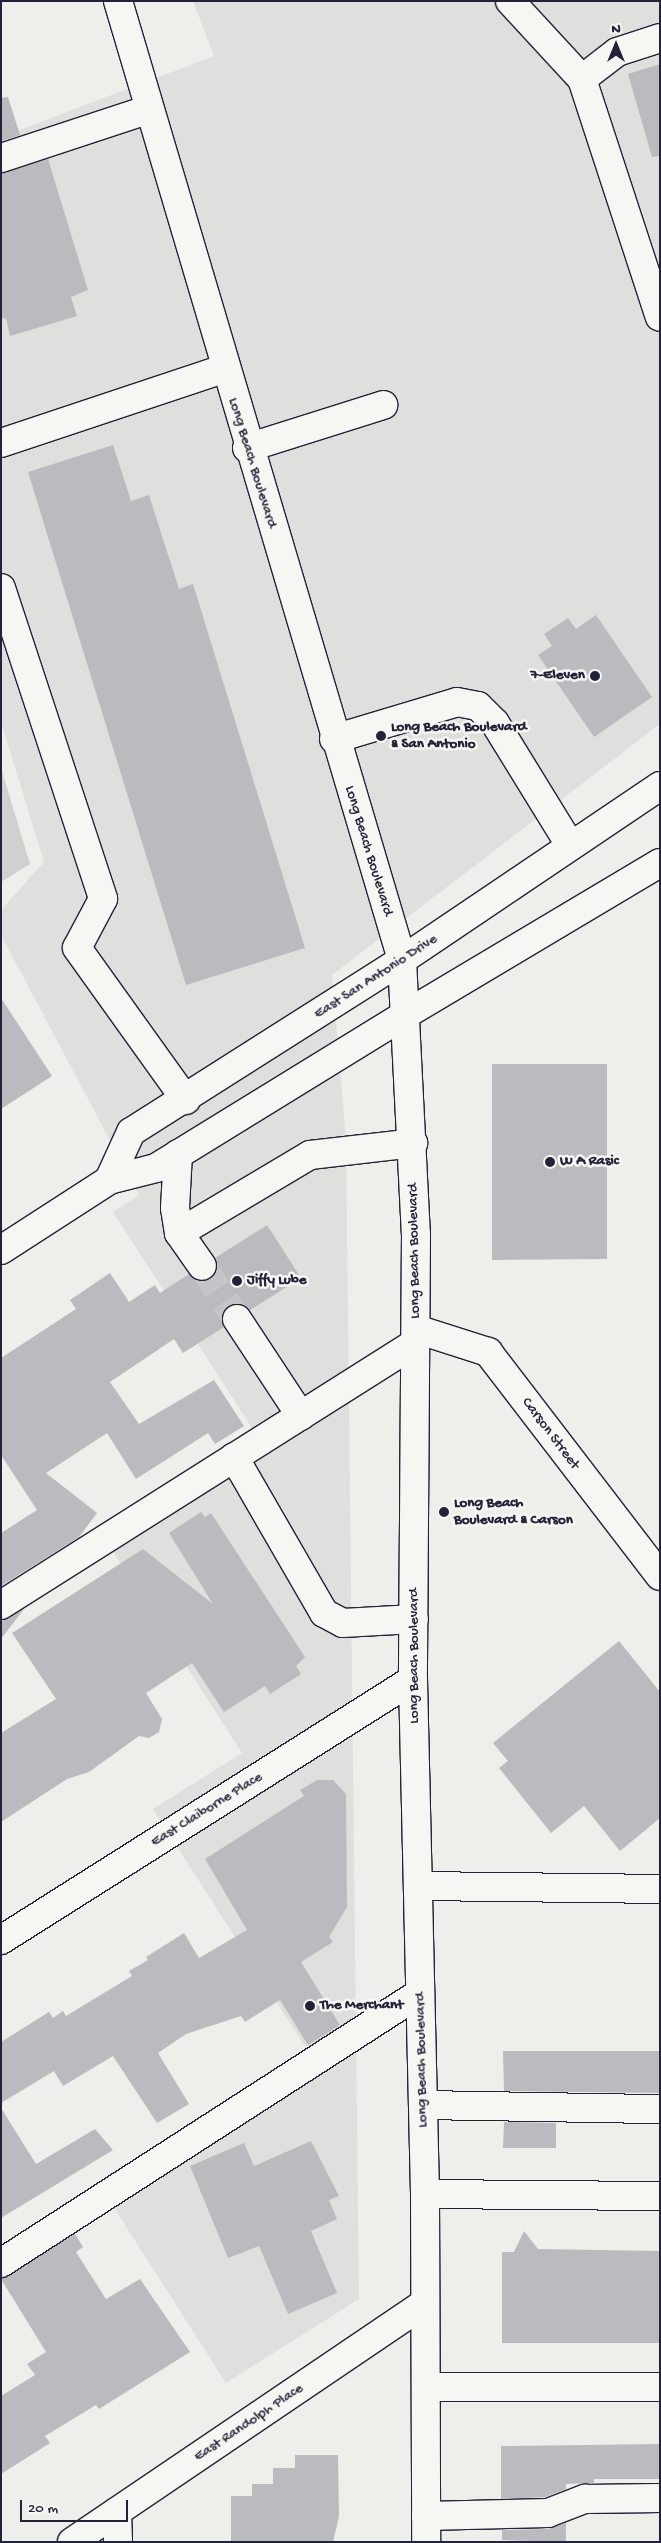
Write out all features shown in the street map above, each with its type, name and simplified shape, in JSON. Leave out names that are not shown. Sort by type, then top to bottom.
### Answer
[{"type":"main road","name":"Long Beach Boulevard","points":[[118,1],[147,110],[247,448],[402,960],[408,1013],[413,1143],[416,1336],[413,1680],[425,2194],[426,2529]]},
{"type":"main road","points":[[510,1],[582,79],[660,317]]},
{"type":"main road","points":[[582,79],[617,52],[660,38]]},
{"type":"main road","points":[[1,158],[147,110]]},
{"type":"main road","points":[[1,443],[224,369]]},
{"type":"main road","points":[[247,448],[383,405]]},
{"type":"main road","points":[[1,588],[104,900],[77,948],[186,1100]]},
{"type":"main road","points":[[334,739],[456,702],[478,706],[495,723],[570,845]]},
{"type":"main road","name":"East San Antonio Drive","points":[[110,1180],[131,1132],[186,1100],[402,960],[660,786]]},
{"type":"main road","points":[[1,1250],[110,1180],[156,1168],[408,1013],[660,863]]},
{"type":"main road","points":[[179,1233],[310,1155],[413,1143]]},
{"type":"main road","points":[[178,1154],[175,1208],[179,1233],[202,1266]]},
{"type":"main road","points":[[237,1319],[301,1416]]},
{"type":"main road","points":[[1,1605],[301,1416],[416,1336]]},
{"type":"main road","name":"Carson Street","points":[[416,1336],[488,1352],[660,1576]]},
{"type":"main road","points":[[234,1457],[324,1613],[343,1623],[414,1619]]},
{"type":"main road","name":"East Claiborne Place","points":[[1,1940],[413,1680]]},
{"type":"main road","points":[[419,1886],[660,1889]]},
{"type":"main road","points":[[1,2263],[420,1993]]},
{"type":"main road","points":[[423,2105],[660,2109]]},
{"type":"main road","points":[[425,2194],[660,2196]]},
{"type":"main road","name":"East Randolph Place","points":[[72,2542],[425,2303]]},
{"type":"main road","points":[[426,2387],[660,2387]]},
{"type":"main road","points":[[426,2529],[548,2513],[585,2499],[660,2498]]},
{"type":"main road","points":[[117,2512],[118,2542]]},
{"type":"shaded area","points":[[193,1],[660,1],[660,724],[332,975],[346,1140],[359,2299],[226,2383],[102,2189],[311,2056],[153,1809],[242,1753],[97,1527],[252,1428],[113,1212],[139,1195],[1,935],[1,910],[44,862],[1,722],[1,137],[214,56]]},
{"type":"shaded area","points":[[1,768],[30,864],[1,882]]},
{"type":"building","points":[[660,64],[660,156],[652,157],[628,74]]},
{"type":"building","points":[[8,97],[20,135],[1,141],[1,98]]},
{"type":"building","points":[[48,159],[88,290],[71,297],[77,316],[10,336],[6,318],[1,319],[1,173]]},
{"type":"building","points":[[113,445],[131,501],[149,495],[179,589],[193,584],[305,948],[186,985],[28,472]]},
{"type":"building","name":"7-Eleven","points":[[596,615],[652,697],[594,737],[538,655],[552,646],[544,634],[568,618],[576,629]]},
{"type":"building","points":[[1,998],[52,1076],[1,1109]]},
{"type":"building","name":"W A Rasic","points":[[492,1064],[607,1064],[607,1259],[492,1260]]},
{"type":"building","points":[[267,1225],[301,1278],[250,1310],[244,1305],[229,1306],[223,1312],[224,1327],[183,1353],[174,1339],[110,1382],[139,1424],[214,1380],[244,1426],[215,1444],[208,1433],[136,1479],[107,1433],[46,1473],[97,1513],[79,1537],[1,1586],[1,1533],[37,1510],[1,1455],[1,1358],[76,1309],[70,1300],[110,1273],[129,1302],[155,1285],[160,1293],[189,1274],[204,1281],[216,1273],[215,1258]]},
{"type":"building","points":[[201,1512],[205,1517],[211,1513],[305,1657],[296,1666],[301,1674],[270,1694],[265,1686],[224,1712],[192,1663],[146,1693],[162,1719],[159,1732],[149,1738],[139,1736],[89,1772],[67,1779],[1,1822],[1,1733],[56,1699],[12,1633],[143,1549],[213,1604],[169,1533]]},
{"type":"building","points":[[24,1609],[1,1639],[1,1621]]},
{"type":"building","points":[[619,1641],[660,1692],[660,1818],[620,1851],[584,1806],[551,1833],[499,1768],[508,1761],[493,1743]]},
{"type":"building","points":[[317,1780],[333,1780],[346,1794],[347,1907],[329,1937],[333,1942],[301,1962],[340,2025],[308,2045],[280,2000],[245,2022],[241,2016],[186,2034],[158,2053],[189,2104],[157,2123],[113,2056],[63,2086],[54,2071],[1,2103],[1,2042],[49,2012],[53,2018],[63,2011],[66,2016],[132,1976],[129,1971],[148,1960],[146,1957],[184,1933],[199,1958],[247,1930],[205,1859],[304,1796],[300,1790]]},
{"type":"building","points":[[503,2051],[660,2051],[660,2093],[504,2091]]},
{"type":"building","points":[[1,2108],[36,2164],[95,2129],[113,2150],[1,2218]]},
{"type":"building","points":[[504,2122],[556,2123],[556,2148],[503,2148]]},
{"type":"building","points":[[311,2141],[339,2196],[329,2200],[337,2219],[311,2231],[337,2293],[288,2314],[259,2246],[228,2258],[190,2166],[244,2143],[254,2166]]},
{"type":"building","points":[[524,2231],[538,2249],[660,2251],[660,2343],[502,2343],[502,2252],[514,2252]]},
{"type":"building","points":[[75,2234],[83,2247],[76,2252],[106,2299],[140,2279],[190,2352],[99,2409],[96,2405],[45,2436],[50,2443],[1,2474],[1,2396],[35,2375],[27,2364],[46,2352],[1,2279]]},
{"type":"building","points":[[660,2444],[660,2479],[594,2479],[594,2483],[566,2484],[566,2489],[545,2497],[501,2499],[501,2446]]},
{"type":"building","points":[[295,2455],[338,2455],[339,2516],[333,2542],[231,2542],[231,2496],[252,2496],[252,2484],[273,2484],[273,2468],[295,2468]]},
{"type":"building","points":[[566,2523],[566,2542],[502,2540],[502,2530],[548,2529]]},
{"type":"tunnel","points":[[202,1266],[237,1319]]},
{"type":"place","name":"7-Eleven","points":[[595,676]]},
{"type":"place","name":"Long Beach Boulevard & San Antonio","points":[[381,736]]},
{"type":"place","name":"W A Rasic","points":[[550,1162]]},
{"type":"place","name":"Jiffy Lube","points":[[237,1281]]},
{"type":"place","name":"Long Beach Boulevard & Carson","points":[[444,1512]]},
{"type":"place","name":"The Merchant","points":[[310,2006]]}]
